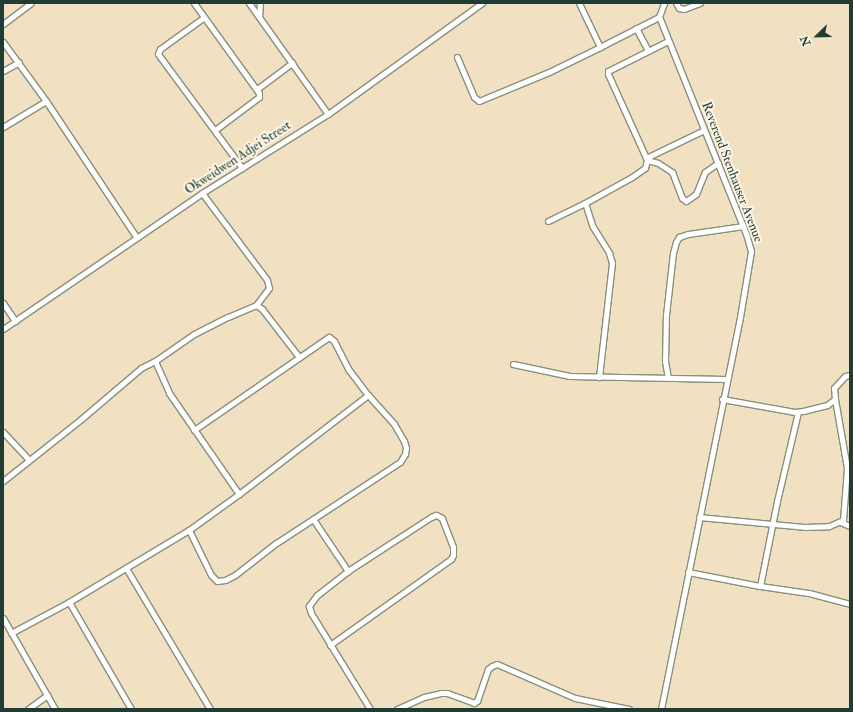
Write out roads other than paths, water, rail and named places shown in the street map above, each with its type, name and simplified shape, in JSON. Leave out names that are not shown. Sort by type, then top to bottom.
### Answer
[{"type":"street","points":[[3,24],[31,3]]},
{"type":"street","points":[[194,3],[259,93],[259,97],[215,130]]},
{"type":"street","points":[[249,3],[328,114]]},
{"type":"street","points":[[259,17],[260,3]]},
{"type":"street","name":"Okweidwen Adjei Street","points":[[3,329],[202,193],[328,114],[482,3]]},
{"type":"street","points":[[579,3],[600,48]]},
{"type":"street","points":[[457,57],[474,97],[479,101],[549,72],[600,48],[659,17],[664,3]]},
{"type":"street","points":[[676,3],[679,8],[684,9],[700,3]]},
{"type":"street","name":"Reverend Stenhauser Avenue","points":[[659,17],[743,226],[751,250],[740,317],[726,379],[661,709]]},
{"type":"street","points":[[204,18],[158,51],[242,168]]},
{"type":"street","points":[[636,28],[648,51]]},
{"type":"street","points":[[548,220],[585,203],[639,173],[645,168],[646,159],[608,71],[668,41]]},
{"type":"street","points":[[3,42],[46,101],[137,238]]},
{"type":"street","points":[[3,71],[19,62]]},
{"type":"street","points":[[256,89],[292,63]]},
{"type":"street","points":[[3,127],[46,101]]},
{"type":"street","points":[[646,159],[704,130]]},
{"type":"street","points":[[646,159],[658,163],[672,172],[682,198],[686,201],[696,194],[705,172],[718,163]]},
{"type":"street","points":[[3,481],[80,420],[141,368],[155,361],[194,334],[256,305],[269,288],[267,280],[202,193]]},
{"type":"street","points":[[585,203],[593,227],[609,253],[612,263],[599,377]]},
{"type":"street","points":[[668,378],[665,361],[666,315],[673,253],[676,242],[680,237],[688,234],[743,226]]},
{"type":"street","points":[[3,303],[15,321]]},
{"type":"street","points":[[256,305],[262,309],[298,357]]},
{"type":"street","points":[[189,530],[206,566],[214,578],[220,582],[235,575],[276,543],[400,462],[405,454],[406,448],[404,441],[394,424],[368,395],[349,370],[330,338],[326,338],[194,430]]},
{"type":"street","points":[[155,361],[169,393],[239,494]]},
{"type":"street","points":[[513,364],[565,376],[726,379]]},
{"type":"street","points":[[840,522],[843,520],[847,468],[834,388],[845,376],[850,375]]},
{"type":"street","points":[[11,633],[69,602],[189,530],[239,494],[368,395]]},
{"type":"street","points":[[722,400],[798,412],[817,408],[836,399]]},
{"type":"street","points":[[760,586],[798,412]]},
{"type":"street","points":[[3,432],[29,460]]},
{"type":"street","points":[[330,646],[451,559],[453,555],[453,547],[442,518],[436,515],[432,517],[348,571],[317,595],[309,606],[316,624],[370,709]]},
{"type":"street","points":[[699,517],[773,525],[815,527],[840,522],[850,526]]},
{"type":"street","points":[[313,519],[348,571]]},
{"type":"street","points":[[126,568],[210,709]]},
{"type":"street","points":[[688,572],[760,586],[809,593],[850,604]]},
{"type":"street","points":[[69,602],[131,709]]},
{"type":"street","points":[[3,618],[55,709]]},
{"type":"street","points":[[397,709],[424,697],[442,693],[447,693],[474,703],[477,702],[488,669],[497,664],[575,698],[629,709]]},
{"type":"street","points":[[28,709],[47,695]]}]
